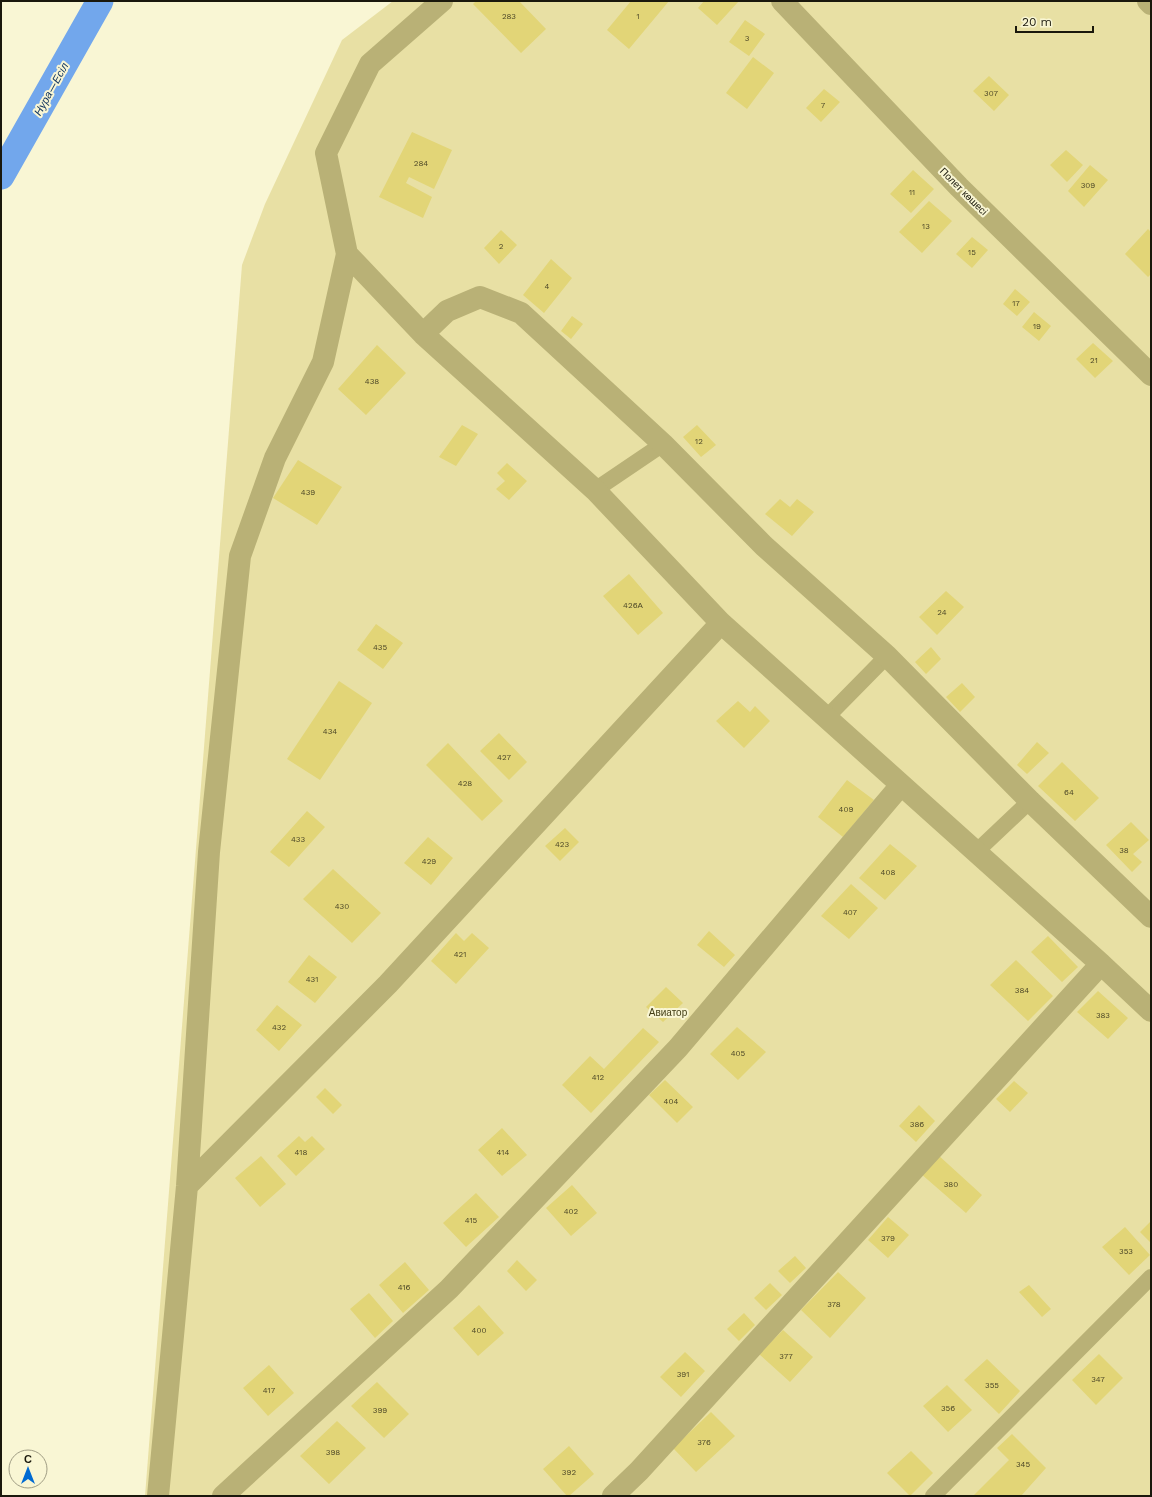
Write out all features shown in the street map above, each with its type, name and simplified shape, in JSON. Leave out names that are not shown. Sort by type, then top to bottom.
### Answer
[{"type":"street","points":[[158,1496],[187,1186],[209,852],[240,556],[274,458],[323,362],[347,254],[326,153],[370,64],[442,1]]},
{"type":"street","name":"Полет көшесі","points":[[782,1],[959,187],[1151,375]]},
{"type":"street","points":[[1148,1],[1151,4]]},
{"type":"street","points":[[347,254],[423,334],[595,490],[721,623],[1101,964],[1151,1011]]},
{"type":"street","points":[[423,334],[447,311],[480,297],[521,312],[663,444],[764,546],[887,656],[1030,801],[1151,917]]},
{"type":"street","points":[[187,1186],[388,984],[721,623]]},
{"type":"street","points":[[222,1496],[455,1283],[678,1048],[901,785]]},
{"type":"street","points":[[613,1496],[639,1471],[1101,964]]},
{"type":"lane","points":[[595,490],[663,444]]},
{"type":"lane","points":[[826,718],[887,656]]},
{"type":"lane","points":[[976,852],[1030,801]]},
{"type":"lane","points":[[933,1496],[1151,1277]]},
{"type":"green space","name":"Авиатор","points":[[393,1],[1151,1],[1151,1496],[145,1496],[242,265],[265,204],[342,40]]},
{"type":"building","points":[[476,1],[519,1],[546,29],[521,53],[473,4]]},
{"type":"building","points":[[631,1],[669,1],[629,49],[607,30]]},
{"type":"building","points":[[704,1],[739,1],[717,25],[698,8]]},
{"type":"building","points":[[745,20],[765,34],[749,56],[729,42]]},
{"type":"building","points":[[753,57],[774,73],[747,109],[726,93]]},
{"type":"building","points":[[989,76],[1009,95],[994,111],[973,91]]},
{"type":"building","points":[[824,89],[840,102],[821,122],[806,108]]},
{"type":"building","points":[[412,132],[452,150],[434,189],[409,177],[406,183],[432,197],[423,218],[379,197]]},
{"type":"building","points":[[1066,150],[1083,165],[1067,182],[1050,165]]},
{"type":"building","points":[[1090,165],[1108,180],[1084,207],[1068,191]]},
{"type":"building","points":[[913,170],[934,189],[911,213],[890,194]]},
{"type":"building","points":[[929,201],[952,221],[922,253],[899,232]]},
{"type":"building","points":[[1148,229],[1151,232],[1151,274],[1148,277],[1125,254]]},
{"type":"building","points":[[501,230],[517,245],[499,264],[484,248]]},
{"type":"building","points":[[972,237],[988,250],[972,268],[956,254]]},
{"type":"building","points":[[551,259],[572,278],[544,313],[523,295]]},
{"type":"building","points":[[1015,289],[1030,302],[1017,316],[1003,304]]},
{"type":"building","points":[[1034,312],[1051,326],[1039,341],[1022,327]]},
{"type":"building","points":[[572,316],[583,324],[571,339],[561,331]]},
{"type":"building","points":[[1093,343],[1113,361],[1095,378],[1076,359]]},
{"type":"building","points":[[377,345],[406,373],[366,415],[338,389]]},
{"type":"building","points":[[462,425],[478,434],[456,466],[439,457]]},
{"type":"building","points":[[697,425],[716,445],[701,457],[683,437]]},
{"type":"building","points":[[298,460],[342,487],[317,525],[273,498]]},
{"type":"building","points":[[507,463],[527,481],[509,500],[496,489],[505,481],[497,473]]},
{"type":"building","points":[[780,499],[790,507],[797,499],[814,512],[792,536],[765,514]]},
{"type":"building","points":[[629,574],[663,613],[638,635],[603,596]]},
{"type":"building","points":[[946,591],[964,607],[937,635],[919,617]]},
{"type":"building","points":[[376,624],[403,643],[383,669],[357,650]]},
{"type":"building","points":[[931,647],[941,659],[926,674],[915,662]]},
{"type":"building","points":[[339,681],[372,703],[320,780],[287,759]]},
{"type":"building","points":[[962,683],[975,697],[960,712],[946,697]]},
{"type":"building","points":[[738,701],[750,712],[755,706],[770,721],[744,748],[716,721]]},
{"type":"building","points":[[499,733],[527,762],[509,780],[480,751]]},
{"type":"building","points":[[1037,742],[1049,753],[1027,774],[1017,765]]},
{"type":"building","points":[[448,743],[503,801],[482,821],[426,765]]},
{"type":"building","points":[[1062,762],[1099,798],[1075,821],[1038,786]]},
{"type":"building","points":[[847,780],[874,800],[843,837],[818,817]]},
{"type":"building","points":[[307,811],[325,827],[289,867],[270,852]]},
{"type":"building","points":[[1131,822],[1149,840],[1133,854],[1142,862],[1132,872],[1106,845]]},
{"type":"building","points":[[565,828],[579,842],[560,861],[545,846]]},
{"type":"building","points":[[428,837],[453,858],[431,885],[404,863]]},
{"type":"building","points":[[890,844],[917,866],[885,900],[859,878]]},
{"type":"building","points":[[333,869],[381,913],[352,943],[303,899]]},
{"type":"building","points":[[851,884],[878,908],[849,939],[821,916]]},
{"type":"building","points":[[709,931],[735,955],[724,967],[697,945]]},
{"type":"building","points":[[456,933],[464,941],[472,933],[489,948],[456,984],[431,961]]},
{"type":"building","points":[[1048,936],[1078,967],[1062,982],[1031,952]]},
{"type":"building","points":[[309,955],[337,977],[315,1003],[288,982]]},
{"type":"building","points":[[1016,960],[1053,996],[1028,1021],[990,985]]},
{"type":"building","points":[[666,987],[683,1003],[663,1022],[646,1007]]},
{"type":"building","points":[[1098,991],[1128,1018],[1108,1039],[1077,1012]]},
{"type":"building","points":[[277,1005],[302,1025],[279,1051],[256,1030]]},
{"type":"building","points":[[737,1027],[766,1052],[738,1080],[710,1054]]},
{"type":"building","points":[[643,1028],[659,1042],[591,1113],[562,1085],[590,1056],[604,1069]]},
{"type":"building","points":[[665,1080],[693,1107],[677,1123],[649,1095]]},
{"type":"building","points":[[1014,1081],[1028,1093],[1010,1112],[996,1099]]},
{"type":"building","points":[[325,1088],[342,1105],[333,1114],[316,1097]]},
{"type":"building","points":[[919,1105],[935,1121],[916,1142],[899,1126]]},
{"type":"building","points":[[502,1128],[527,1155],[502,1176],[478,1150]]},
{"type":"building","points":[[299,1136],[305,1142],[312,1136],[325,1149],[296,1176],[277,1156]]},
{"type":"building","points":[[937,1154],[982,1195],[966,1213],[920,1173]]},
{"type":"building","points":[[261,1156],[286,1184],[260,1207],[235,1178]]},
{"type":"building","points":[[572,1185],[597,1213],[571,1236],[546,1208]]},
{"type":"building","points":[[476,1193],[499,1217],[466,1247],[443,1223]]},
{"type":"building","points":[[888,1217],[909,1235],[888,1258],[868,1240]]},
{"type":"building","points":[[1151,1221],[1151,1243],[1140,1232]]},
{"type":"building","points":[[1125,1227],[1150,1255],[1129,1275],[1102,1247]]},
{"type":"building","points":[[795,1256],[806,1268],[790,1283],[778,1271]]},
{"type":"building","points":[[517,1260],[537,1280],[526,1291],[507,1271]]},
{"type":"building","points":[[405,1262],[429,1290],[403,1313],[379,1285]]},
{"type":"building","points":[[838,1272],[866,1298],[830,1338],[801,1310]]},
{"type":"building","points":[[770,1283],[782,1295],[766,1310],[754,1298]]},
{"type":"building","points":[[1029,1285],[1051,1309],[1042,1317],[1019,1292]]},
{"type":"building","points":[[369,1293],[393,1321],[375,1338],[350,1309]]},
{"type":"building","points":[[479,1305],[504,1333],[478,1356],[453,1328]]},
{"type":"building","points":[[744,1313],[755,1325],[739,1341],[727,1329]]},
{"type":"building","points":[[783,1330],[813,1357],[790,1382],[759,1354]]},
{"type":"building","points":[[685,1352],[705,1371],[681,1397],[660,1377]]},
{"type":"building","points":[[1099,1354],[1123,1378],[1096,1405],[1072,1380]]},
{"type":"building","points":[[987,1359],[1020,1391],[999,1414],[964,1380]]},
{"type":"building","points":[[269,1365],[294,1393],[268,1416],[243,1388]]},
{"type":"building","points":[[377,1382],[409,1414],[384,1438],[351,1406]]},
{"type":"building","points":[[947,1385],[972,1410],[948,1432],[923,1406]]},
{"type":"building","points":[[711,1412],[735,1436],[696,1472],[673,1448]]},
{"type":"building","points":[[337,1421],[366,1448],[329,1484],[300,1456]]},
{"type":"building","points":[[1012,1434],[1046,1468],[1021,1496],[973,1496],[1009,1460],[997,1448]]},
{"type":"building","points":[[569,1446],[594,1474],[569,1496],[567,1496],[543,1469]]},
{"type":"building","points":[[911,1451],[933,1473],[910,1496],[887,1473]]},
{"type":"waterway","name":"Нура—Есіл","points":[[1,176],[100,1]]}]
